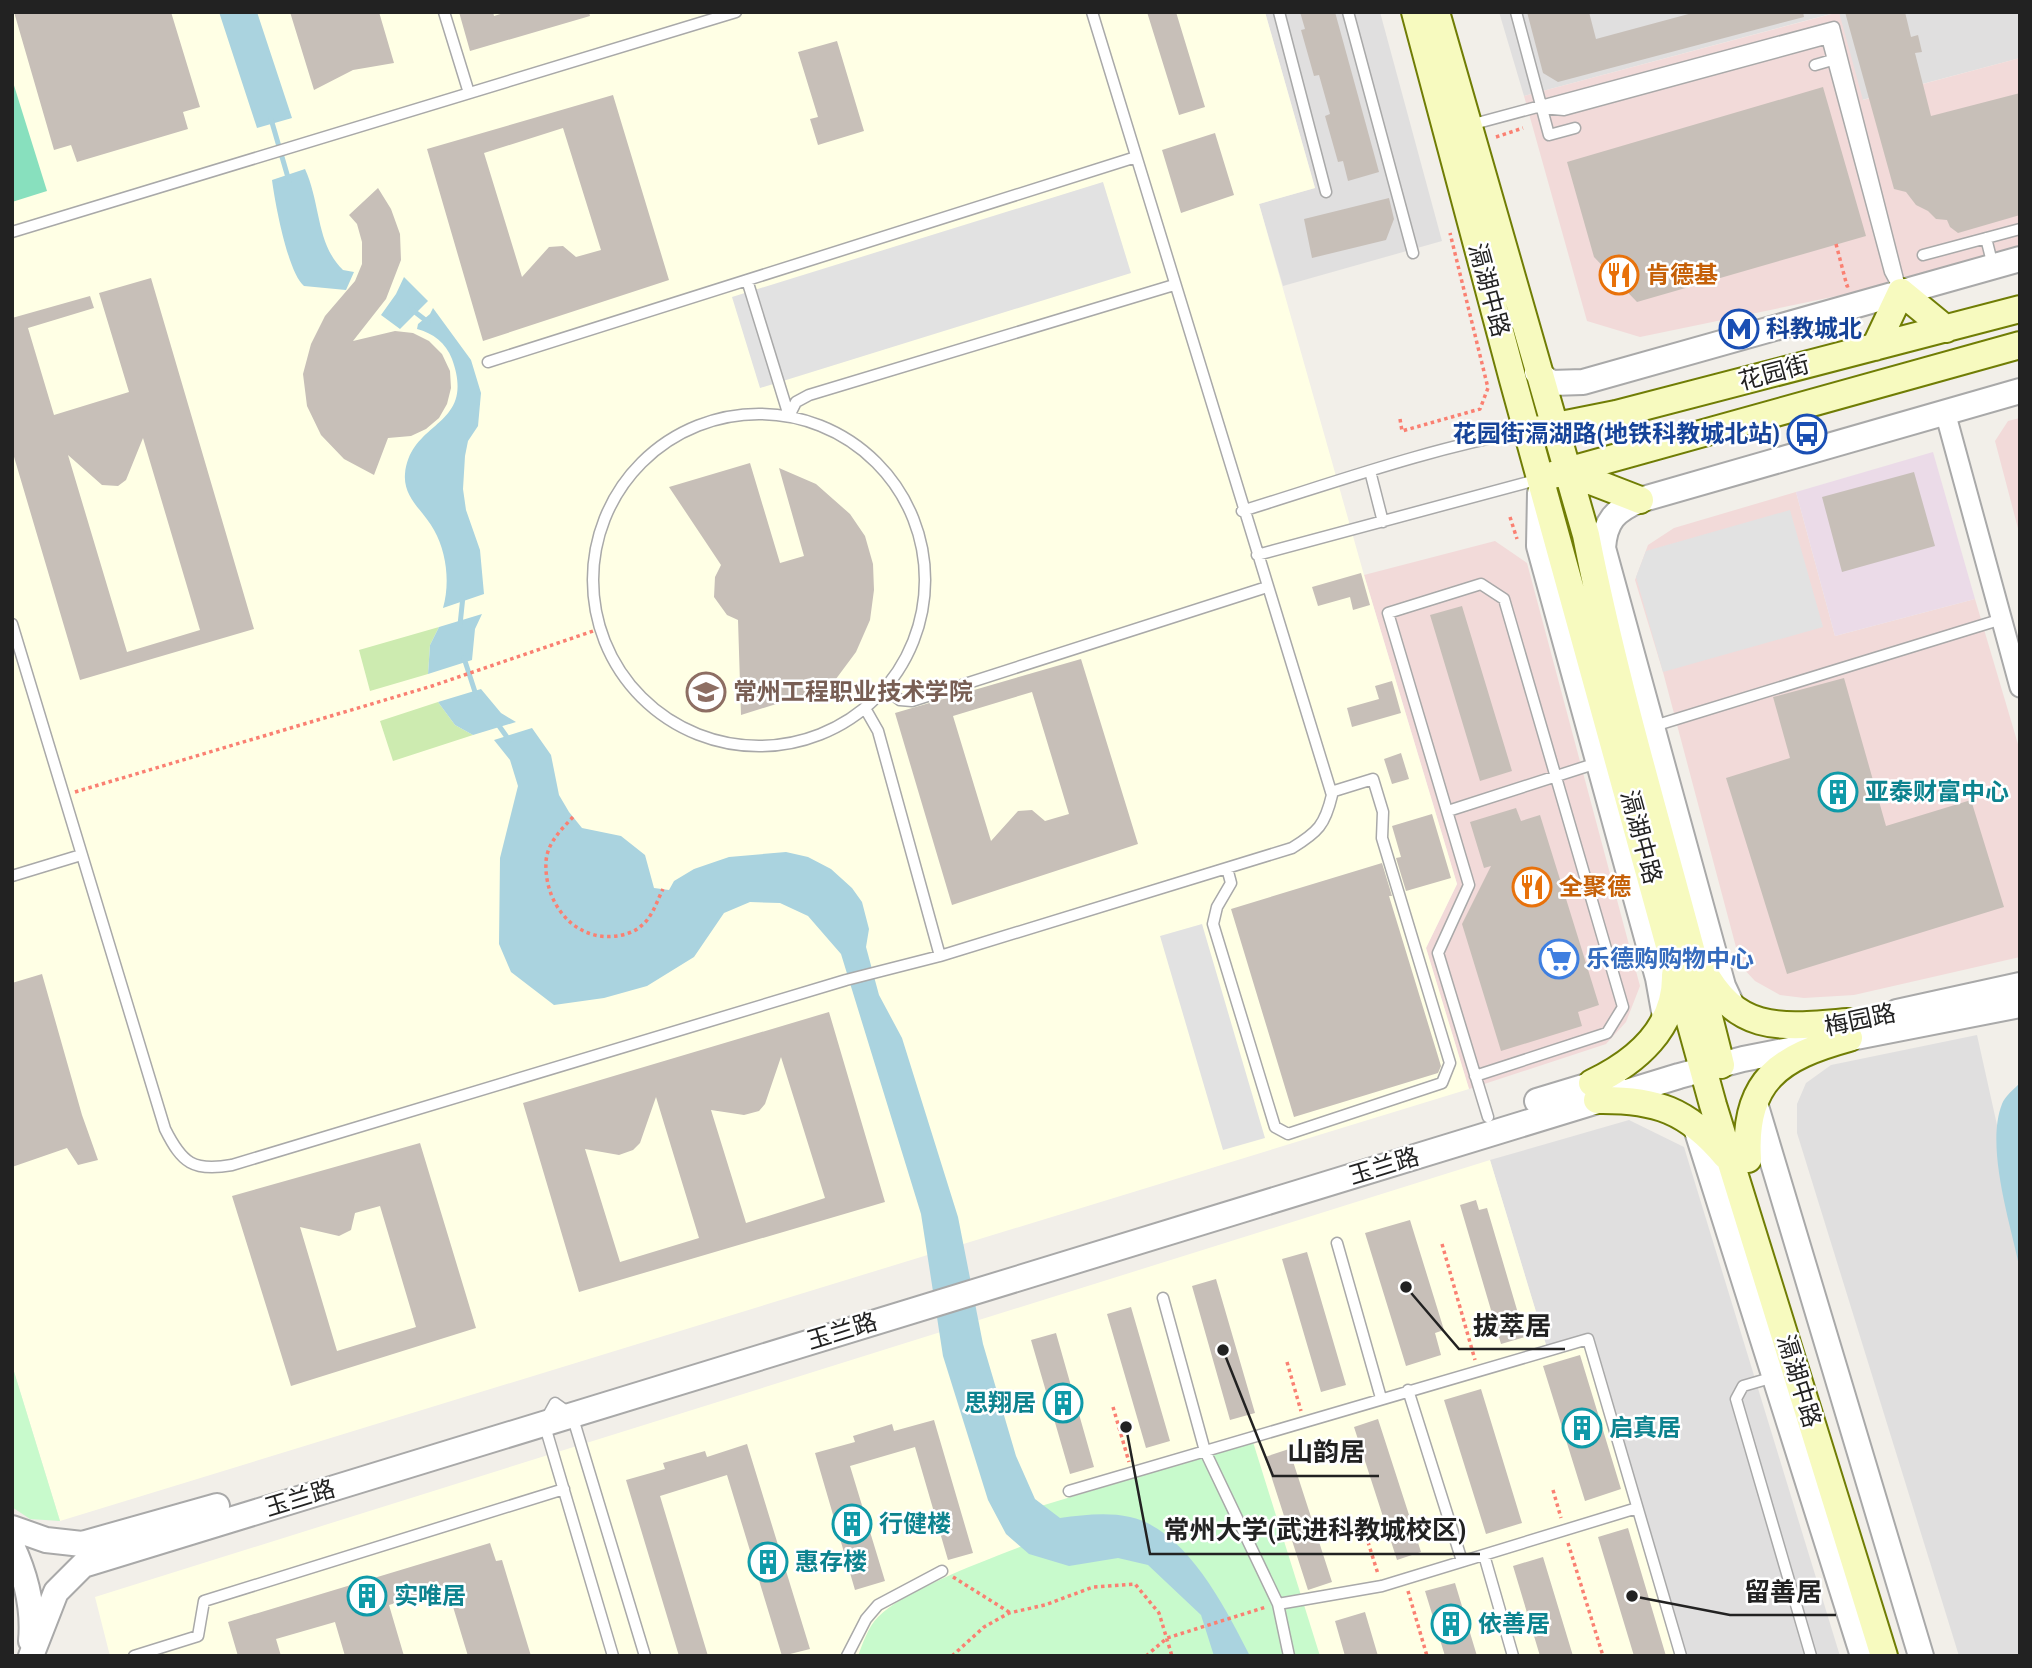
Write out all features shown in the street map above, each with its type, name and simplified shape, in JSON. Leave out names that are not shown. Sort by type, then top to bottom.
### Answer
[{"type":"main road","name":"滆湖中路","points":[[1415,12],[1553,475],[1586,535],[1603,621],[1710,1059],[1740,1161],[1900,1656]]},
{"type":"main road","name":"滆湖中路","points":[[1436,12],[1537,372],[1540,429]]},
{"type":"main road","points":[[1875,347],[1901,292],[1946,329]]},
{"type":"main road","name":"花园街","points":[[1540,429],[1616,414],[2020,309]]},
{"type":"main road","name":"花园街","points":[[1553,475],[2020,345]]},
{"type":"main road","points":[[1553,475],[1640,500]]},
{"type":"main road","points":[[1681,946],[1710,984],[1750,1019],[1770,1026],[1848,1030]]},
{"type":"main road","points":[[1595,1092],[1640,1054],[1665,1017],[1675,992],[1681,946]]},
{"type":"main road","points":[[1595,1092],[1661,1105],[1695,1125],[1740,1161],[1755,1103],[1763,1086],[1789,1059],[1848,1030]]},
{"type":"main road","name":"滆湖中路","points":[[1740,1161],[1786,1373],[1884,1656]]},
{"type":"street","points":[[1537,372],[1551,383],[1583,382],[2020,259]]},
{"type":"street","points":[[1732,1004],[1723,986],[1650,727],[1603,548],[1604,530],[1614,513],[1640,500],[2020,391]]},
{"type":"street","points":[[1945,412],[2020,687]]},
{"type":"street","points":[[1553,475],[1539,547],[1658,978],[1665,1017]]},
{"type":"street","name":"梅园路","points":[[1710,1059],[1848,1030],[2020,985]]},
{"type":"street","name":"梅园路","points":[[1848,1030],[2020,1004]]},
{"type":"street","name":"玉兰路","points":[[30,1656],[56,1591],[83,1565],[923,1299],[1710,1059]]},
{"type":"street","name":"玉兰路","points":[[979,1282],[1488,1118],[1595,1092]]},
{"type":"street","points":[[1755,1103],[1921,1656]]},
{"type":"street","points":[[1695,1125],[1786,1373],[1863,1656]]},
{"type":"street","name":"玉兰路","points":[[12,1528],[46,1540],[82,1544],[557,1414]]},
{"type":"street","points":[[12,1546],[22,1568],[30,1599],[30,1656]]},
{"type":"lane","points":[[444,12],[469,93]]},
{"type":"lane","points":[[12,232],[736,12]]},
{"type":"lane","points":[[12,624],[165,1129],[179,1156],[206,1170],[232,1165],[845,980],[940,956],[1292,848],[1314,834],[1327,818],[1331,792],[1242,511],[1092,12]]},
{"type":"lane","points":[[1279,12],[1326,192]]},
{"type":"lane","points":[[1348,12],[1413,253]]},
{"type":"lane","points":[[1516,12],[1549,135],[1575,128]]},
{"type":"lane","points":[[1467,126],[1542,108],[1561,99],[1829,35],[1838,58],[1901,292]]},
{"type":"lane","points":[[1815,65],[1838,58]]},
{"type":"lane","points":[[488,362],[1136,157]]},
{"type":"lane","points":[[1923,255],[2020,229]]},
{"type":"lane","points":[[1986,238],[1993,266]]},
{"type":"lane","points":[[747,280],[789,416]]},
{"type":"lane","points":[[789,416],[796,402],[809,395],[1174,285]]},
{"type":"lane","points":[[727,415],[789,416],[836,431],[880,465],[911,511],[925,563],[922,618],[902,668],[866,710],[819,737],[806,740],[766,748],[712,742],[663,718],[624,680],[599,629],[592,574],[603,519],[632,471],[674,435],[727,415]]},
{"type":"lane","points":[[1242,511],[1370,471],[1490,438],[1540,429]]},
{"type":"lane","points":[[1370,471],[1383,522]]},
{"type":"lane","points":[[1257,555],[1553,475]]},
{"type":"lane","points":[[1475,1076],[1607,1033],[1623,1007],[1504,599],[1482,584],[1388,613],[1469,885],[1438,953],[1475,1076],[1488,1118]]},
{"type":"lane","points":[[884,688],[900,700],[912,701],[1267,587]]},
{"type":"lane","points":[[1650,727],[2001,620]]},
{"type":"lane","points":[[866,710],[878,731],[940,956]]},
{"type":"lane","points":[[1448,811],[1598,763]]},
{"type":"lane","points":[[1227,868],[1231,883],[1217,907],[1213,924],[1275,1127],[1288,1134],[1442,1083],[1450,1063],[1382,838],[1383,812],[1373,779],[1331,792]]},
{"type":"lane","points":[[12,876],[81,855]]},
{"type":"lane","points":[[1337,1243],[1381,1398]]},
{"type":"lane","points":[[1163,1298],[1205,1451],[1278,1604],[1289,1656]]},
{"type":"lane","points":[[1069,1491],[1478,1369],[1588,1339],[1681,1656]]},
{"type":"lane","points":[[1786,1373],[1743,1386],[1736,1399],[1811,1656]]},
{"type":"lane","points":[[1408,1390],[1461,1561]]},
{"type":"lane","points":[[557,1414],[564,1489],[613,1656]]},
{"type":"lane","points":[[557,1414],[645,1656]]},
{"type":"lane","points":[[134,1656],[198,1636],[204,1601],[564,1489]]},
{"type":"lane","points":[[1278,1604],[1382,1586],[1637,1508]]},
{"type":"lane","points":[[1484,1555],[1513,1656]]},
{"type":"lane","points":[[847,1656],[866,1619],[878,1605],[942,1571]]},
{"type":"path","points":[[1496,137],[1523,128]]},
{"type":"path","points":[[1836,244],[1847,286],[1860,281]]},
{"type":"path","points":[[1400,419],[1402,431],[1480,409],[1488,388]]},
{"type":"path","points":[[1510,517],[1521,551]]},
{"type":"path","points":[[63,796],[432,686],[599,629]]},
{"type":"path","points":[[573,817],[554,837],[546,860],[549,884],[566,921],[584,934],[608,937],[624,935],[641,927],[663,889]]},
{"type":"path","points":[[1442,1244],[1478,1369]]},
{"type":"path","points":[[1287,1362],[1304,1421]]},
{"type":"path","points":[[1113,1407],[1132,1472]]},
{"type":"path","points":[[1553,1490],[1602,1656]]},
{"type":"path","points":[[1368,1542],[1382,1586]]},
{"type":"path","points":[[942,1571],[1009,1613]]},
{"type":"path","points":[[1404,1579],[1427,1656]]},
{"type":"path","points":[[953,1656],[984,1627],[1009,1613],[1045,1605],[1094,1587],[1135,1584],[1159,1613],[1171,1656]]},
{"type":"path","points":[[1146,1656],[1167,1639],[1255,1610]]},
{"type":"shaded area","name":"常州工程职业技术学院","points":[[12,12],[1265,12],[1315,188],[1259,204],[1364,575],[1457,884],[1426,948],[1469,1089],[60,1521],[12,1365]]},
{"type":"shaded area","points":[[1265,12],[1380,12],[1442,241],[1283,286],[1259,204],[1315,188]]},
{"type":"shaded area","points":[[1499,12],[1838,12],[1524,96]]},
{"type":"shaded area","points":[[1838,12],[2020,12],[2020,58],[1862,100]]},
{"type":"shaded area","points":[[1839,12],[1863,100],[2020,58],[2020,248],[1914,280],[1640,337],[1587,321],[1524,96]]},
{"type":"shaded area","points":[[1103,182],[1131,273],[760,388],[732,297]]},
{"type":"shaded area","points":[[2020,418],[2020,536],[1995,441],[2008,421]]},
{"type":"shaded area","points":[[1933,452],[1975,599],[1835,636],[1796,492]]},
{"type":"shaded area","name":"亚泰财富中心","points":[[1796,492],[1835,636],[1975,599],[2020,751],[2020,957],[1854,995],[1804,998],[1780,995],[1755,981],[1741,966],[1663,672],[1635,580],[1648,545],[1674,528]]},
{"type":"shaded area","points":[[1790,510],[1823,627],[1663,672],[1636,577],[1646,551]]},
{"type":"shaded area","points":[[1495,541],[1527,563],[1640,986],[1626,1022],[1606,1044],[1469,1089],[1426,948],[1457,884],[1364,575]]},
{"type":"shaded area","points":[[1202,924],[1265,1138],[1223,1150],[1160,936]]},
{"type":"shaded area","points":[[1977,1035],[1997,1125],[2001,1175],[2020,1270],[2020,1656],[1959,1656],[1797,1133],[1797,1104],[1806,1083],[1831,1065]]},
{"type":"shaded area","points":[[1629,1120],[1684,1147],[1840,1656],[1684,1656],[1547,1348],[1490,1160]]},
{"type":"shaded area","points":[[1490,1160],[1547,1348],[1589,1337],[1684,1656],[110,1656],[95,1597]]},
{"type":"green space","points":[[12,79],[47,191],[12,202]]},
{"type":"green space","points":[[439,627],[430,645],[428,674],[370,691],[359,650]]},
{"type":"green space","points":[[438,702],[455,725],[473,735],[393,761],[380,721]]},
{"type":"green space","points":[[12,1365],[60,1521],[30,1519],[12,1507]]},
{"type":"green space","points":[[1253,1442],[1320,1656],[858,1656],[871,1625],[892,1605],[934,1582],[1050,1535],[1041,1506]]},
{"type":"water","points":[[219,12],[257,12],[292,118],[257,128]]},
{"type":"water","points":[[305,169],[328,248],[343,270],[354,272],[346,290],[304,286],[298,279],[288,253],[272,180]]},
{"type":"water","points":[[404,277],[428,301],[400,329],[381,315]]},
{"type":"water","points":[[433,308],[471,360],[481,393],[478,426],[468,441],[465,456],[463,489],[466,510],[480,550],[484,594],[443,608],[447,579],[442,549],[434,530],[411,497],[405,483],[409,456],[449,411],[456,398],[457,381],[449,353],[438,340],[417,329],[418,324]]},
{"type":"water","points":[[482,614],[475,629],[472,660],[428,674],[430,645],[439,627]]},
{"type":"water","points":[[481,689],[501,713],[516,722],[473,735],[455,725],[438,702]]},
{"type":"water","points":[[532,728],[551,755],[559,795],[569,812],[582,828],[621,836],[645,855],[654,888],[669,890],[674,881],[694,869],[729,857],[786,852],[808,857],[831,869],[852,888],[862,902],[869,929],[866,947],[879,995],[902,1038],[958,1217],[983,1344],[1016,1456],[1035,1499],[1060,1518],[1121,1515],[1150,1524],[1169,1537],[1202,1573],[1250,1656],[1214,1656],[1201,1615],[1148,1565],[1118,1558],[1069,1566],[1029,1554],[1006,1534],[988,1500],[943,1356],[921,1214],[841,954],[808,916],[780,903],[750,902],[724,913],[694,957],[647,986],[604,998],[554,1005],[511,972],[499,944],[500,858],[518,786],[510,760],[494,740]]},
{"type":"water","points":[[2020,1083],[2020,1270],[2001,1186],[1996,1142],[2002,1104]]},
{"type":"building","points":[[14,12],[171,12],[200,107],[183,112],[188,129],[77,162],[71,145],[54,150]]},
{"type":"building","points":[[290,12],[379,12],[394,63],[353,70],[314,90]]},
{"type":"building","points":[[459,12],[493,12],[494,16],[507,12],[589,12],[590,16],[470,51]]},
{"type":"building","points":[[1147,12],[1176,12],[1205,107],[1179,115]]},
{"type":"building","points":[[1300,12],[1335,12],[1379,172],[1348,181],[1343,161],[1338,162],[1325,116],[1330,114],[1319,75],[1314,76],[1301,30],[1305,29]]},
{"type":"building","points":[[1527,12],[1589,12],[1596,39],[1696,12],[1803,12],[1804,17],[1558,82],[1543,73]]},
{"type":"building","points":[[1845,12],[1905,12],[1911,37],[1918,35],[1922,52],[1915,53],[1931,116],[2020,93],[2020,215],[1958,233],[1950,227],[1947,220],[1936,219],[1916,205],[1906,192],[1894,189]]},
{"type":"building","points":[[837,41],[864,131],[818,145],[810,119],[818,117],[798,52]]},
{"type":"building","points":[[1823,87],[1866,236],[1637,302],[1594,257],[1567,162]]},
{"type":"building","points":[[613,95],[669,280],[483,341],[427,149]],"holes":[[[563,128],[601,250],[576,257],[563,246],[549,247],[522,277],[484,153]]]},
{"type":"building","points":[[1215,133],[1234,195],[1181,213],[1162,150]]},
{"type":"building","points":[[378,188],[391,209],[400,234],[401,260],[386,299],[353,341],[395,331],[413,333],[429,341],[442,354],[450,371],[451,388],[447,404],[439,418],[426,429],[411,436],[388,438],[374,475],[344,459],[321,435],[307,406],[303,374],[311,344],[325,316],[355,281],[362,264],[362,242],[357,224],[349,215]]},
{"type":"building","points":[[1389,198],[1394,219],[1386,240],[1312,258],[1304,219]]},
{"type":"building","points":[[151,278],[254,629],[80,680],[12,450],[12,318],[90,296],[94,308],[28,328],[54,415],[129,392],[99,293]],"holes":[[[143,438],[200,630],[127,652],[68,455],[102,485],[118,486],[126,480]]]},
{"type":"building","points":[[750,463],[780,563],[804,556],[779,468],[816,484],[850,514],[865,536],[873,564],[874,590],[870,620],[856,652],[830,687],[741,715],[738,620],[727,615],[714,597],[715,577],[721,565],[669,487]]},
{"type":"building","points":[[1914,472],[1935,546],[1842,572],[1822,497]]},
{"type":"building","points":[[1361,573],[1370,605],[1353,610],[1350,597],[1318,606],[1312,587]]},
{"type":"building","points":[[1462,606],[1512,771],[1480,781],[1430,615]]},
{"type":"building","points":[[1081,659],[1138,844],[952,905],[895,713]],"holes":[[[1032,692],[1069,814],[1045,821],[1032,810],[1018,811],[991,841],[953,716]]]},
{"type":"building","points":[[1844,678],[1886,826],[1971,800],[2004,907],[1787,974],[1726,778],[1790,758],[1773,697]]},
{"type":"building","points":[[1392,681],[1401,713],[1352,727],[1347,708],[1379,699],[1375,686]]},
{"type":"building","points":[[1401,753],[1409,779],[1392,784],[1384,759]]},
{"type":"building","points":[[1516,808],[1521,821],[1540,815],[1599,1005],[1578,1012],[1582,1026],[1501,1051],[1462,924],[1491,866],[1484,868],[1470,822]]},
{"type":"building","points":[[1432,814],[1451,878],[1406,891],[1396,858],[1401,857],[1392,826]]},
{"type":"building","points":[[1382,863],[1392,896],[1389,896],[1441,1066],[1438,1073],[1294,1117],[1231,909]]},
{"type":"building","points":[[42,974],[82,1115],[98,1160],[78,1165],[67,1148],[12,1167],[12,983]]},
{"type":"building","points":[[829,1012],[885,1202],[579,1292],[523,1103]],"holes":[[[781,1057],[825,1198],[746,1223],[711,1110],[744,1115],[759,1111],[765,1104]],[[656,1097],[699,1238],[620,1262],[585,1149],[619,1155],[633,1150],[640,1143]]]},
{"type":"building","points":[[420,1143],[476,1328],[291,1386],[232,1196]],"holes":[[[380,1206],[416,1327],[337,1351],[300,1227],[339,1236],[351,1230],[355,1213]]]},
{"type":"building","points":[[1476,1200],[1479,1210],[1487,1208],[1525,1337],[1501,1344],[1460,1205]]},
{"type":"building","points":[[1410,1220],[1444,1330],[1435,1333],[1441,1355],[1406,1366],[1365,1233]]},
{"type":"building","points":[[1307,1252],[1346,1385],[1321,1392],[1282,1259]]},
{"type":"building","points":[[1216,1279],[1255,1413],[1230,1420],[1192,1286]]},
{"type":"building","points":[[1131,1307],[1170,1441],[1146,1448],[1107,1314]]},
{"type":"building","name":"思翔居","points":[[1056,1333],[1094,1467],[1070,1474],[1031,1340]]},
{"type":"building","name":"启真居","points":[[1580,1355],[1621,1489],[1585,1501],[1543,1366]]},
{"type":"building","points":[[1481,1389],[1522,1523],[1486,1534],[1444,1400]]},
{"type":"building","points":[[1378,1419],[1421,1552],[1397,1560],[1354,1427]]},
{"type":"building","points":[[934,1420],[973,1553],[948,1560],[915,1447],[850,1466],[885,1581],[855,1590],[815,1453],[855,1442],[853,1436],[892,1424],[894,1431]]},
{"type":"building","points":[[747,1444],[810,1649],[782,1656],[727,1475],[660,1496],[708,1656],[679,1656],[626,1480],[665,1469],[663,1463],[705,1451],[707,1457]]},
{"type":"building","points":[[1289,1449],[1332,1582],[1308,1590],[1265,1457]]},
{"type":"building","points":[[1628,1528],[1666,1656],[1634,1656],[1598,1537]]},
{"type":"building","name":"实唯居","points":[[490,1543],[496,1561],[502,1560],[531,1656],[468,1656],[447,1587],[389,1605],[404,1656],[345,1656],[335,1622],[276,1639],[281,1656],[238,1656],[228,1622]]},
{"type":"building","points":[[1543,1557],[1573,1656],[1540,1656],[1513,1566]]},
{"type":"building","name":"依善居","points":[[1455,1583],[1477,1656],[1445,1656],[1425,1591]]},
{"type":"building","points":[[1365,1612],[1378,1656],[1345,1656],[1335,1621]]},
{"type":"waterway","points":[[271,119],[289,181]]},
{"type":"waterway","points":[[411,309],[428,322]]},
{"type":"waterway","points":[[460,625],[463,596]]},
{"type":"waterway","points":[[464,658],[476,695]]},
{"type":"waterway","points":[[497,723],[509,740]]},
{"type":"place","name":"肯德基","points":[[1619,275]]},
{"type":"place","name":"科教城北","points":[[1739,329]]},
{"type":"place","name":"花园街滆湖路(地铁科教城北站)","points":[[1807,434]]},
{"type":"place","name":"常州工程职业技术学院","points":[[706,692]]},
{"type":"place","name":"亚泰财富中心","points":[[1838,792]]},
{"type":"place","name":"全聚德","points":[[1532,887]]},
{"type":"place","name":"乐德购购物中心","points":[[1559,959]]},
{"type":"place","name":"拔萃居","points":[[1406,1287]]},
{"type":"place","name":"山韵居","points":[[1223,1350]]},
{"type":"place","name":"思翔居","points":[[1063,1403]]},
{"type":"place","name":"常州大学(武进科教城校区)","points":[[1126,1427]]},
{"type":"place","name":"启真居","points":[[1582,1428]]},
{"type":"place","name":"行健楼","points":[[852,1524]]},
{"type":"place","name":"惠存楼","points":[[768,1562]]},
{"type":"place","name":"实唯居","points":[[367,1596]]},
{"type":"place","name":"留善居","points":[[1632,1596]]},
{"type":"place","name":"依善居","points":[[1451,1624]]}]
